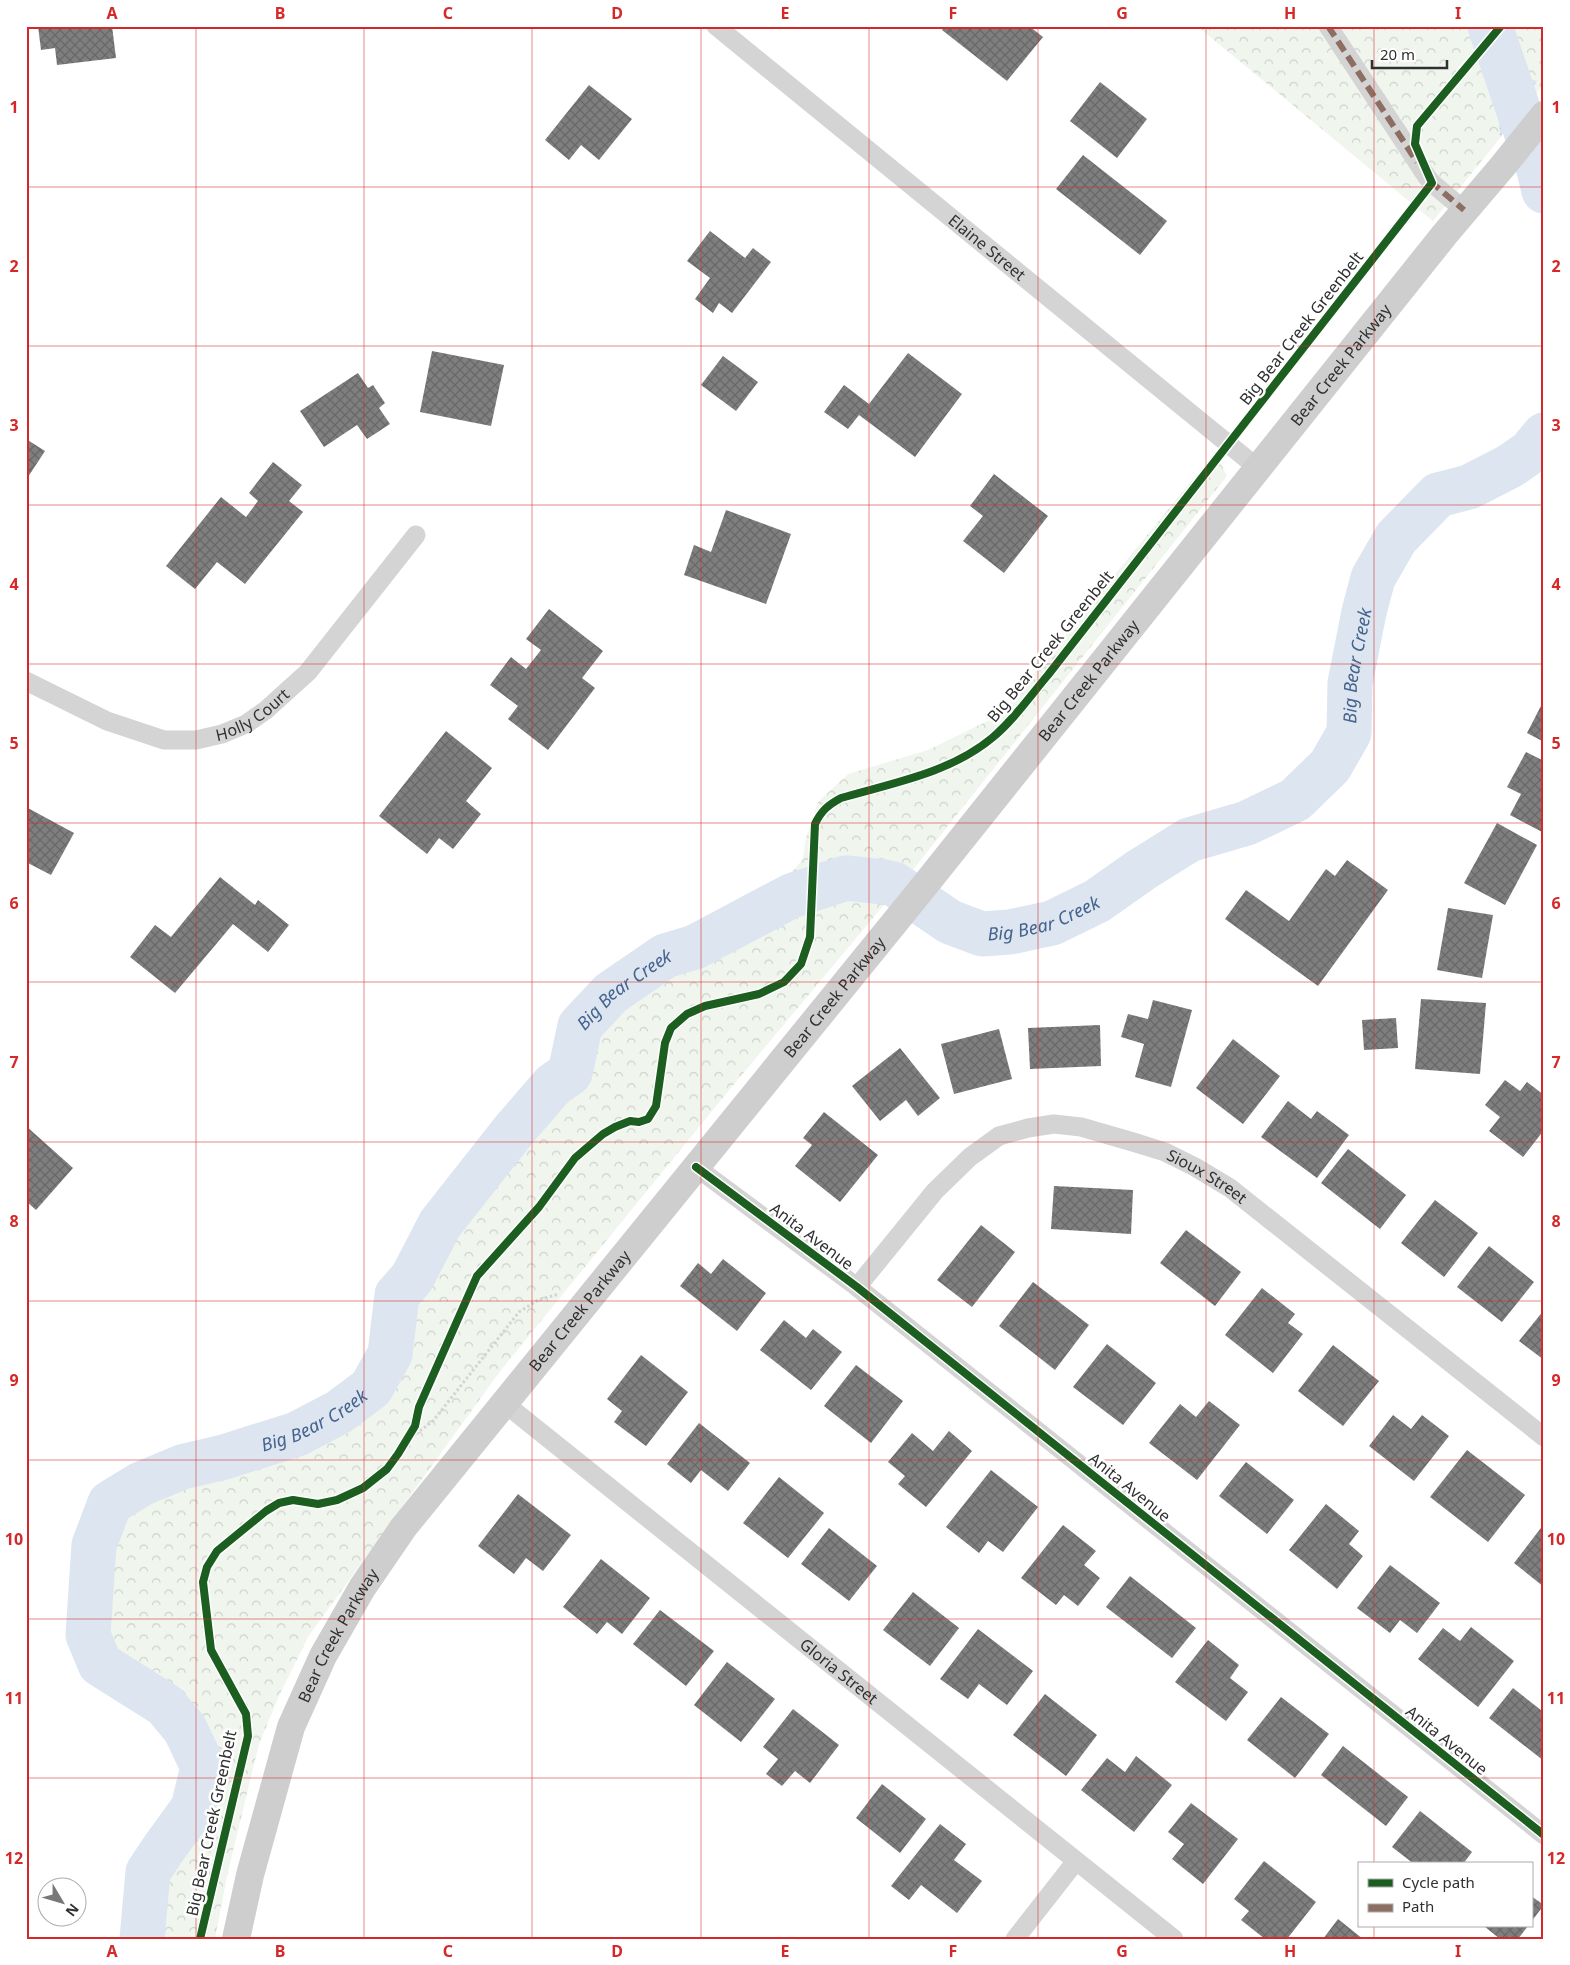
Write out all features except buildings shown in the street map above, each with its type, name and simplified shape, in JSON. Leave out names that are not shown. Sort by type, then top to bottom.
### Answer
[{"type":"main road","name":"Bear Creek Parkway","points":[[236,1939],[250,1875],[291,1727],[323,1656],[362,1588],[403,1528],[982,815],[1464,210],[1544,115]]},
{"type":"street","name":"Elaine Street","points":[[716,26],[1259,468]]},
{"type":"street","points":[[1328,26],[1427,177],[1464,210]]},
{"type":"street","name":"Holly Court","points":[[26,681],[107,721],[164,740],[196,740],[222,734],[246,724],[266,710],[308,672],[416,535]]},
{"type":"street","name":"Sioux Street","points":[[857,1287],[935,1191],[970,1158],[999,1136],[1028,1128],[1054,1124],[1081,1127],[1165,1152],[1230,1188],[1544,1437]]},
{"type":"street","name":"Anita Avenue","points":[[696,1167],[857,1287],[1544,1834]]},
{"type":"street","name":"Gloria Street","points":[[504,1403],[1174,1939]]},
{"type":"street","points":[[1015,1939],[1076,1861]]},
{"type":"path","points":[[408,1440],[433,1421],[520,1312],[538,1300],[562,1294]]},
{"type":"path","points":[[403,1447],[415,1426]]},
{"type":"green space","points":[[1197,26],[1544,26],[1544,84],[1433,221]]},
{"type":"green space","points":[[1215,452],[1227,476],[908,876],[730,1089],[501,1370],[308,1637],[279,1696],[259,1744],[227,1876],[215,1939],[142,1939],[148,1872],[193,1808],[203,1767],[185,1729],[165,1705],[100,1664],[88,1635],[94,1545],[110,1503],[141,1484],[182,1467],[224,1457],[297,1434],[339,1412],[371,1388],[390,1354],[397,1295],[440,1224],[514,1130],[553,1085],[570,1073],[580,1026],[611,993],[639,974],[764,905],[803,859],[806,838],[818,802],[848,774],[928,750],[1000,715]]},
{"type":"shaded area","points":[[1476,26],[1507,26],[1516,64],[1526,78],[1537,81],[1500,137],[1498,99]]},
{"type":"waterway","name":"Big Bear Creek","points":[[1490,26],[1539,170],[1544,191]]},
{"type":"waterway","name":"Big Bear Creek","points":[[142,1939],[148,1872],[193,1808],[203,1767],[185,1729],[165,1705],[100,1664],[88,1635],[94,1545],[110,1503],[141,1484],[182,1467],[224,1457],[297,1434],[339,1412],[371,1388],[390,1354],[397,1295],[412,1278],[440,1224],[514,1130],[553,1085],[570,1073],[580,1026],[611,993],[665,956],[695,947],[791,896],[846,878],[894,884],[950,922],[982,934],[1010,932],[1052,923],[1097,901],[1141,870],[1189,840],[1247,823],[1295,800],[1330,766],[1349,733],[1350,683],[1364,612],[1373,578],[1396,538],[1438,495],[1469,487],[1510,466],[1530,452],[1544,435]]},
{"type":"marked path","points":[[1328,26],[1417,162]]},
{"type":"marked path","points":[[1430,181],[1464,210]]},
{"type":"cycle path","name":"Big Bear Creek Greenbelt","points":[[200,1939],[248,1736],[246,1714],[211,1650],[203,1582],[207,1567],[217,1551],[266,1511],[279,1503],[293,1500],[318,1504],[337,1500],[363,1488],[387,1469],[415,1426],[419,1407],[477,1276],[539,1207],[575,1158],[603,1134],[615,1127],[630,1121],[639,1122],[648,1119],[656,1106],[665,1043],[671,1028],[687,1014],[705,1006],[759,994],[784,982],[801,964],[810,937],[815,824],[822,812],[841,798],[900,782],[958,760],[992,738],[1014,716],[1432,183],[1415,144],[1417,126],[1501,26]]},
{"type":"cycle path","points":[[696,1167],[857,1287],[1544,1835]]}]
